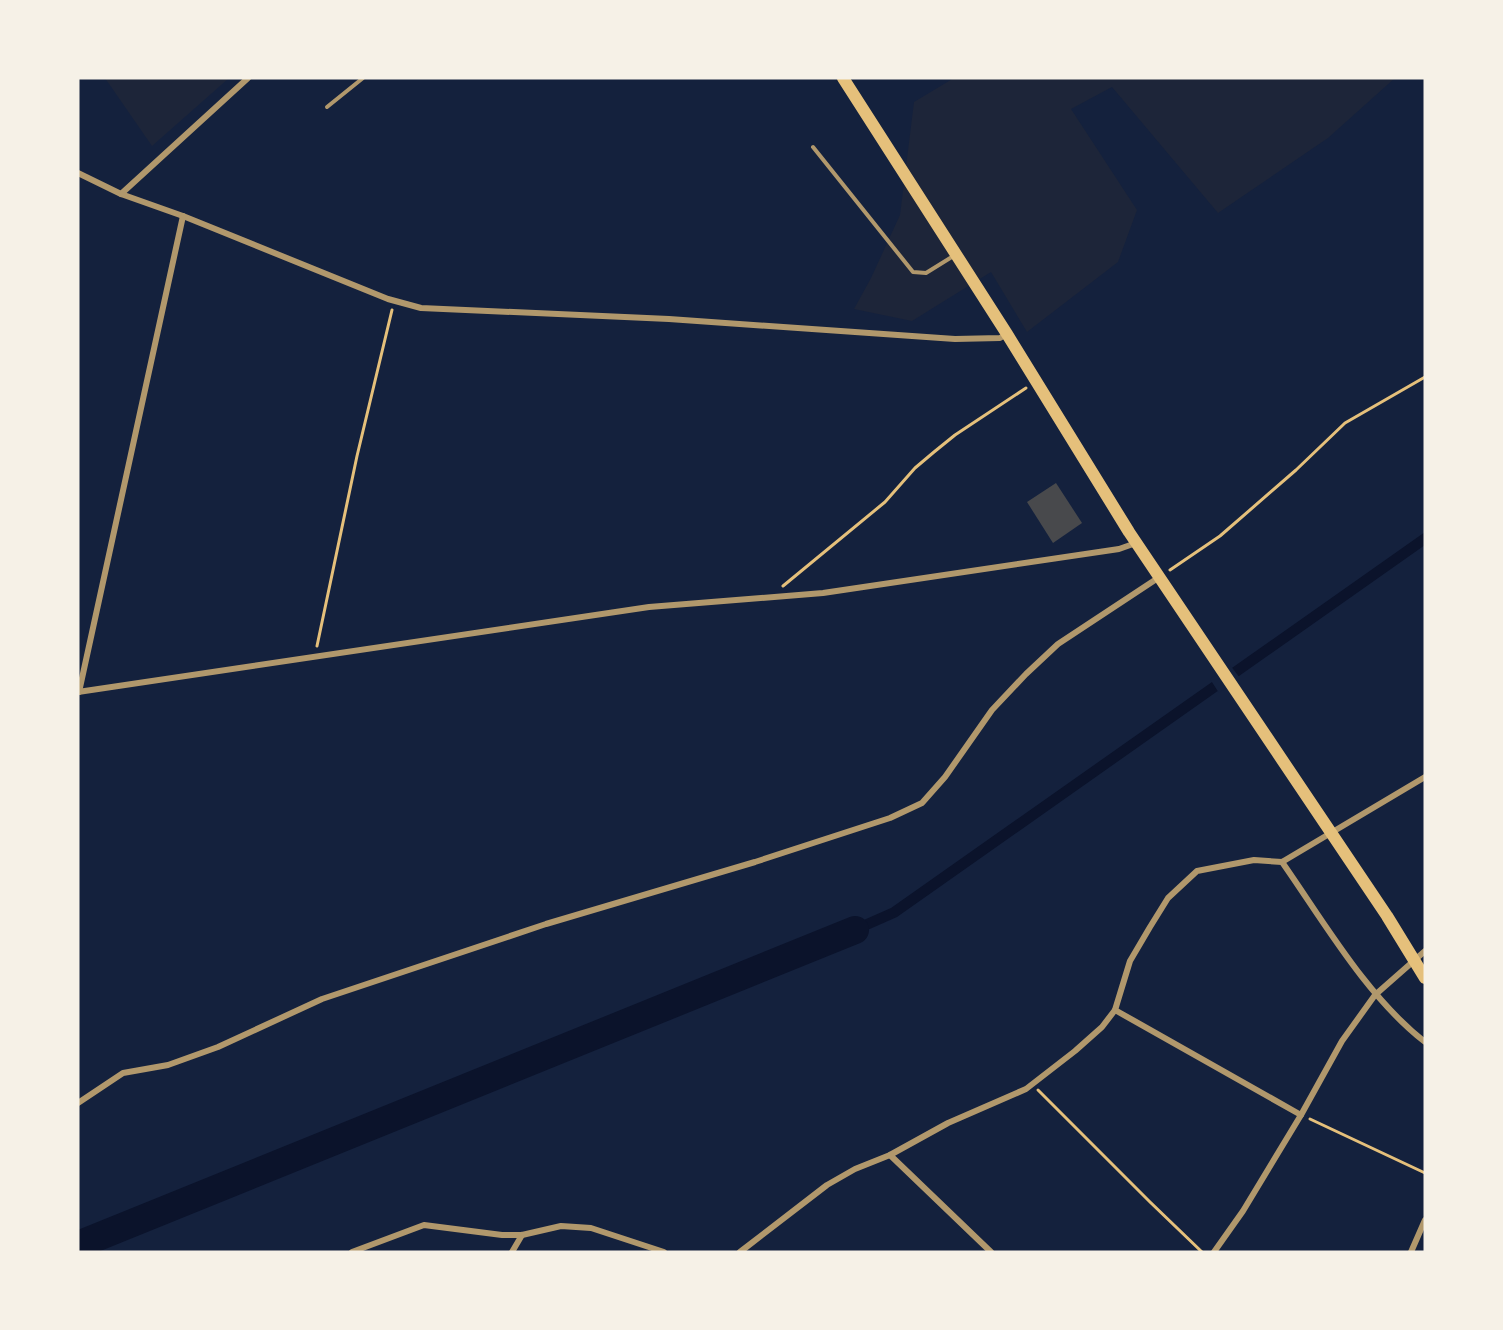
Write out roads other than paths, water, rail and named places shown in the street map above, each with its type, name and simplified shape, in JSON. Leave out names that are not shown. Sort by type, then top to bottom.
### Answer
[{"type":"main road","points":[[843,78],[1007,334],[1158,578],[1331,832],[1425,978]]},
{"type":"street","points":[[121,194],[248,78]]},
{"type":"street","points":[[78,172],[121,194],[183,216],[394,301],[421,308],[669,320],[955,339],[1000,338],[1007,334]]},
{"type":"street","points":[[183,216],[78,692],[649,607],[823,593],[1095,553],[1119,549],[1136,543]]},
{"type":"street","points":[[78,1103],[123,1073],[168,1065],[218,1047],[322,999],[546,924],[755,862],[890,818],[922,803],[945,777],[992,710],[1026,674],[1058,644],[1158,578]]},
{"type":"street","points":[[740,1252],[827,1185],[855,1169],[890,1155],[948,1123],[1033,1084],[1102,1027],[1115,1010],[1130,961],[1150,927],[1168,898],[1197,871],[1254,860],[1282,862],[1425,777]]},
{"type":"street","points":[[1282,862],[1375,995],[1425,1042]]},
{"type":"street","points":[[1214,1252],[1243,1211],[1301,1115],[1342,1041],[1375,995],[1425,951]]},
{"type":"street","points":[[1115,1010],[1191,1055],[1301,1115]]},
{"type":"street","points":[[890,1155],[991,1252]]},
{"type":"street","points":[[1411,1252],[1425,1220]]},
{"type":"street","points":[[352,1252],[424,1225],[502,1235],[522,1235],[561,1226],[591,1228],[664,1252]]},
{"type":"street","points":[[512,1252],[522,1235]]},
{"type":"lane","points":[[327,107],[363,78]]},
{"type":"lane","points":[[813,147],[913,272],[926,273],[956,254]]},
{"type":"waterway","points":[[78,1245],[855,930]]}]
